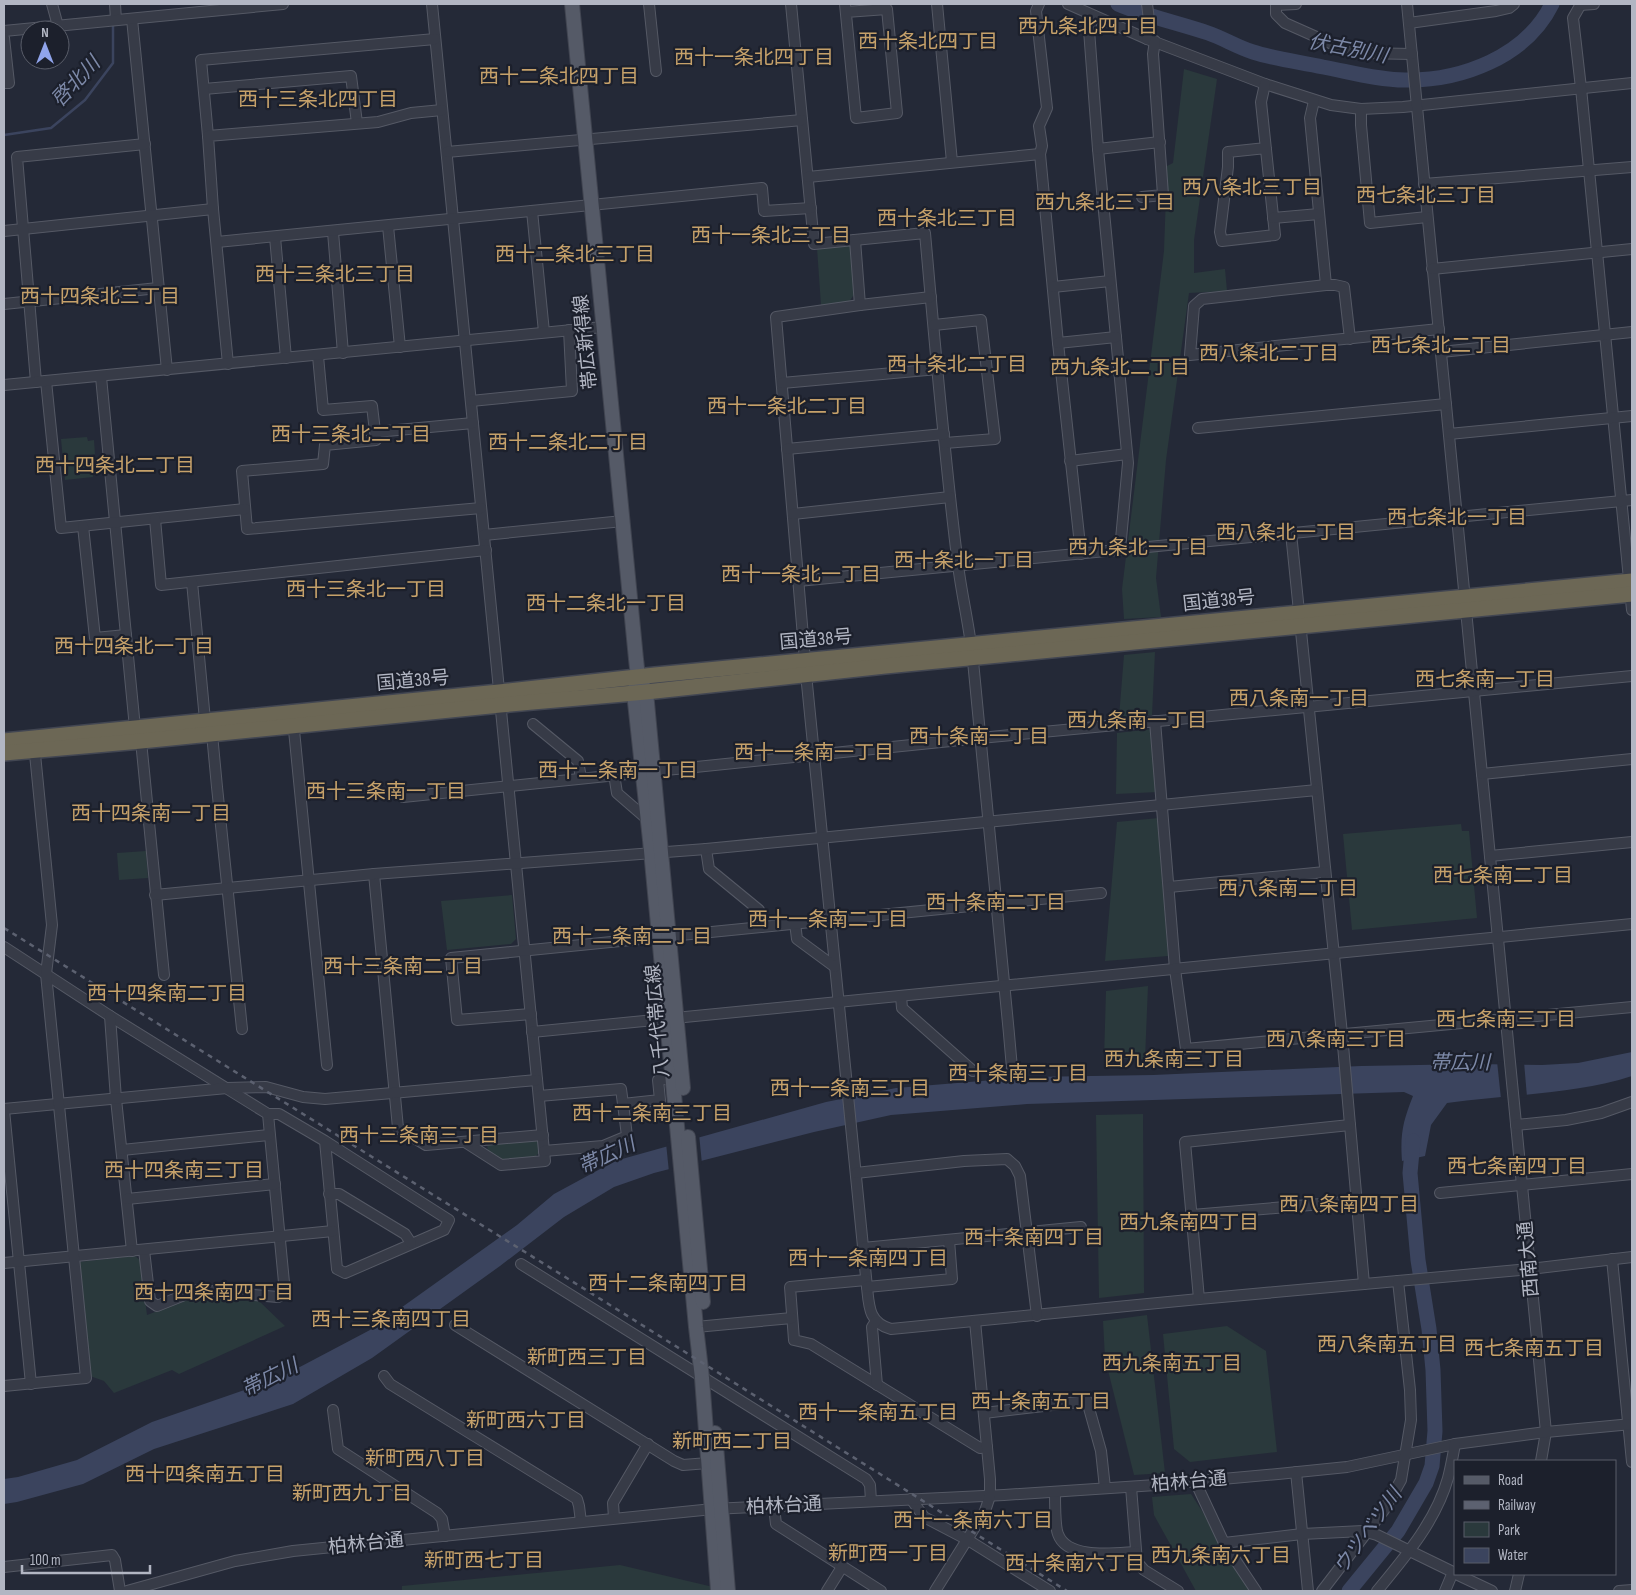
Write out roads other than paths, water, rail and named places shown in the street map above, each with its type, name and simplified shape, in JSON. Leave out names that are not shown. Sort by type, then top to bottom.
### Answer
[{"type":"highway","name":"国道38号","points":[[4,741],[34,744],[138,735],[500,698],[638,677],[806,668],[1631,587]]},
{"type":"highway","name":"国道38号","points":[[500,698],[640,692],[806,668]]},
{"type":"highway","name":"国道38号","points":[[4,753],[34,744]]},
{"type":"main road","name":"帯広新得線","points":[[572,4],[638,677]]},
{"type":"main road","name":"八千代帯広線","points":[[638,677],[718,1509],[728,1591]]},
{"type":"main road","name":"八千代帯広線","points":[[648,771],[647,819],[656,852]]},
{"type":"main road","name":"八千代帯広線","points":[[671,1019],[673,1078],[683,1134]]},
{"type":"main road","name":"八千代帯広線","points":[[706,1380],[708,1462],[718,1509],[718,1591]]},
{"type":"street","points":[[52,4],[56,20]]},
{"type":"street","points":[[115,4],[116,20]]},
{"type":"street","points":[[70,25],[132,19],[186,9],[283,4]]},
{"type":"street","points":[[432,4],[545,1161],[501,1165],[465,1142]]},
{"type":"street","points":[[649,4],[656,71]]},
{"type":"street","points":[[791,4],[814,244],[925,233],[950,497],[971,652],[998,904],[1012,1068]]},
{"type":"street","points":[[937,4],[952,162]]},
{"type":"street","points":[[1039,4],[1036,11],[1047,108],[1039,126],[1042,146],[1040,154],[1052,287],[1081,554]]},
{"type":"street","points":[[1068,4],[1151,40],[1265,84],[1331,105],[1361,109],[1418,105],[1632,83]]},
{"type":"street","points":[[1142,197],[1163,195],[1153,54],[1147,4]]},
{"type":"street","points":[[1296,4],[1276,5],[1276,14],[1285,23],[1340,47],[1361,53],[1412,54]]},
{"type":"street","name":"西南大通","points":[[1407,4],[1546,1432],[1541,1460]]},
{"type":"street","points":[[1409,23],[1495,8],[1510,8],[1514,4]]},
{"type":"street","points":[[1594,4],[1580,4],[1573,18],[1582,88],[1613,418],[1627,501],[1632,610]]},
{"type":"street","points":[[846,8],[887,9],[897,113],[856,118],[846,8]]},
{"type":"street","points":[[1094,16],[1089,30],[1098,148],[1128,463],[1120,550]]},
{"type":"street","points":[[132,19],[167,370]]},
{"type":"street","points":[[4,31],[20,30]]},
{"type":"street","points":[[4,38],[9,83],[4,83]]},
{"type":"street","points":[[228,364],[201,60],[435,39]]},
{"type":"street","points":[[204,90],[351,76],[357,123]]},
{"type":"street","points":[[1265,84],[1262,102],[1275,236],[1222,241],[1220,232],[1228,152],[1266,148]]},
{"type":"street","points":[[1314,101],[1310,118],[1326,285]]},
{"type":"street","points":[[1361,109],[1370,223],[1427,217]]},
{"type":"street","points":[[208,136],[378,122],[411,113],[442,110]]},
{"type":"street","points":[[447,152],[802,120]]},
{"type":"street","points":[[1098,148],[1160,142]]},
{"type":"street","points":[[145,144],[17,157],[30,302],[62,528],[245,509]]},
{"type":"street","points":[[808,177],[1040,154]]},
{"type":"street","points":[[1424,184],[1632,167]]},
{"type":"street","points":[[217,242],[762,188],[764,211],[811,208]]},
{"type":"street","points":[[4,230],[213,209]]},
{"type":"street","points":[[532,211],[544,332]]},
{"type":"street","points":[[1274,218],[1319,214]]},
{"type":"street","points":[[388,226],[400,347]]},
{"type":"street","points":[[333,232],[343,353]]},
{"type":"street","points":[[275,237],[286,358]]},
{"type":"street","points":[[855,240],[860,305]]},
{"type":"street","points":[[1432,269],[1632,249]]},
{"type":"street","points":[[1052,287],[1110,281]]},
{"type":"street","points":[[1350,339],[1344,287],[1326,285],[1202,298],[1194,306],[1190,355],[1350,339],[1439,329]]},
{"type":"street","points":[[4,304],[158,288]]},
{"type":"street","points":[[931,297],[776,317],[798,581],[835,968],[870,1311],[876,1320],[882,1326],[891,1329],[1530,1269],[1632,1257]]},
{"type":"street","points":[[787,449],[945,438],[994,439],[981,320],[934,325]]},
{"type":"street","points":[[4,385],[318,356],[603,326]]},
{"type":"street","points":[[471,401],[572,391],[569,330]]},
{"type":"street","points":[[1441,352],[1632,332]]},
{"type":"street","points":[[1058,343],[1116,337]]},
{"type":"street","points":[[318,356],[323,410],[372,406],[376,440],[326,444],[323,464],[242,471],[247,529],[481,508]]},
{"type":"street","points":[[782,384],[938,368]]},
{"type":"street","points":[[101,377],[126,635],[164,975]]},
{"type":"street","points":[[1198,428],[1446,404]]},
{"type":"street","points":[[1449,434],[1632,416]]},
{"type":"street","points":[[376,432],[473,423]]},
{"type":"street","points":[[1070,461],[1127,454]]},
{"type":"street","points":[[793,514],[950,497]]},
{"type":"street","points":[[798,581],[1627,501]]},
{"type":"street","points":[[155,519],[161,585],[486,550]]},
{"type":"street","points":[[484,535],[623,521]]},
{"type":"street","points":[[83,526],[95,638],[126,635]]},
{"type":"street","points":[[1291,533],[1342,1034],[1364,1284]]},
{"type":"street","points":[[192,582],[228,889],[242,1029]]},
{"type":"street","points":[[403,797],[815,754],[1632,676]]},
{"type":"street","points":[[293,719],[327,1065]]},
{"type":"street","points":[[1155,721],[1175,969],[1186,1050],[1632,1007]]},
{"type":"street","points":[[532,724],[578,761],[581,778]]},
{"type":"street","points":[[4,1386],[86,1378],[46,974],[52,925],[34,744]]},
{"type":"street","points":[[1482,774],[1632,759]]},
{"type":"street","points":[[614,774],[617,793],[647,819]]},
{"type":"street","points":[[155,895],[374,874],[706,849],[1317,790]]},
{"type":"street","points":[[1490,856],[1632,842]]},
{"type":"street","points":[[706,849],[709,869],[759,910],[761,927]]},
{"type":"street","points":[[1169,886],[1326,872]]},
{"type":"street","points":[[374,874],[398,1128],[426,1145],[543,1135]]},
{"type":"street","points":[[531,1014],[457,1020],[451,958],[1101,893]]},
{"type":"street","points":[[795,923],[797,939],[835,968]]},
{"type":"street","points":[[532,1032],[1632,924]]},
{"type":"street","points":[[4,947],[110,1016],[268,1114],[279,1114],[325,1141],[450,1220],[444,1230],[346,1273],[337,1269],[325,1141]]},
{"type":"street","points":[[901,996],[902,1008],[973,1071]]},
{"type":"street","points":[[110,1016],[116,1099],[132,1251]]},
{"type":"street","points":[[623,1104],[660,1100],[658,1080],[673,1078]]},
{"type":"street","points":[[31,1384],[19,1261],[9,1210],[4,1110],[227,1088],[266,1087],[303,1097],[325,1099],[537,1080]]},
{"type":"street","points":[[539,1096],[621,1089],[626,1136],[603,1146],[544,1151]]},
{"type":"street","points":[[1516,1125],[1566,1120],[1601,1113],[1632,1102]]},
{"type":"street","points":[[144,1250],[150,1301],[157,1306],[197,1290],[278,1298],[285,1293],[268,1114]]},
{"type":"street","points":[[1199,1299],[1185,1142],[1350,1125]]},
{"type":"street","points":[[122,1150],[269,1135]]},
{"type":"street","points":[[856,1173],[964,1161],[1006,1159],[1015,1166],[1020,1176],[1038,1316]]},
{"type":"street","points":[[1440,1193],[1632,1174]]},
{"type":"street","points":[[127,1199],[275,1184]]},
{"type":"street","points":[[330,1194],[339,1194],[405,1234],[411,1243]]},
{"type":"street","points":[[1192,1215],[1357,1201]]},
{"type":"street","points":[[863,1248],[1081,1227]]},
{"type":"street","points":[[4,1263],[333,1231]]},
{"type":"street","points":[[949,1240],[952,1279],[790,1287],[794,1340],[811,1344],[980,1448],[987,1447]]},
{"type":"street","points":[[1612,1259],[1630,1424],[1632,1462]]},
{"type":"street","points":[[521,1264],[694,1370],[706,1380],[721,1387],[866,1479],[870,1485],[871,1501]]},
{"type":"street","points":[[1322,1591],[1373,1534],[1401,1480],[1410,1454],[1410,1390],[1402,1280]]},
{"type":"street","points":[[701,1326],[792,1318]]},
{"type":"street","points":[[876,1320],[872,1327],[876,1385]]},
{"type":"street","points":[[935,1591],[985,1511],[990,1496],[975,1321]]},
{"type":"street","points":[[455,1325],[683,1465],[708,1462]]},
{"type":"street","points":[[384,1376],[390,1384],[577,1499],[580,1506],[581,1522]]},
{"type":"street","points":[[984,1413],[1087,1401],[1101,1451],[1105,1488]]},
{"type":"street","points":[[333,1410],[338,1449],[438,1513],[442,1519],[445,1536]]},
{"type":"street","name":"柏林台通","points":[[127,1591],[267,1554],[718,1509],[990,1496],[1194,1482],[1347,1466],[1450,1445],[1546,1432],[1630,1424]]},
{"type":"street","points":[[614,1518],[613,1503],[648,1444]]},
{"type":"street","points":[[1377,1591],[1433,1513],[1441,1498],[1448,1478],[1450,1445]]},
{"type":"street","points":[[1296,1472],[1308,1591]]},
{"type":"street","points":[[1194,1482],[1224,1543],[1256,1591]]},
{"type":"street","points":[[1131,1487],[1137,1562],[1144,1570],[1178,1591]]},
{"type":"street","points":[[1054,1492],[1058,1534],[1065,1544],[1076,1550],[1092,1554],[1136,1552]]},
{"type":"street","points":[[910,1499],[924,1517],[968,1540],[1050,1591]]},
{"type":"street","points":[[774,1506],[776,1524],[881,1591]]},
{"type":"street","points":[[1224,1543],[1302,1534],[1363,1531],[1454,1573]]},
{"type":"street","points":[[4,1567],[112,1555],[115,1560],[120,1591]]},
{"type":"street","points":[[827,1591],[842,1567]]},
{"type":"street","points":[[1445,1591],[1454,1575]]},
{"type":"street","points":[[1459,1575],[1492,1591]]},
{"type":"street","points":[[1515,1591],[1519,1575]]},
{"type":"street","points":[[1620,1591],[1632,1590]]},
{"type":"water","points":[[1632,1052],[1632,1076],[1564,1091],[1447,1103],[1431,1125],[1425,1156],[1402,1161],[1401,1143],[1403,1128],[1413,1096],[1404,1092],[1027,1104],[891,1115],[814,1132],[654,1173],[614,1187],[564,1217],[500,1266],[372,1358],[293,1404],[154,1449],[83,1484],[4,1504],[4,1479],[18,1477],[77,1460],[152,1422],[279,1378],[370,1330],[517,1225],[554,1194],[615,1161],[826,1102],[896,1088],[1030,1077],[1153,1075],[1361,1066],[1542,1065],[1578,1063]]},
{"type":"waterway","name":"伏古別川","points":[[1118,4],[1208,33],[1247,50],[1279,59],[1385,79],[1405,80],[1448,76],[1490,62],[1509,52],[1526,38],[1541,23],[1552,4]]},
{"type":"waterway","name":"啓北川","points":[[4,135],[51,128],[85,100],[113,63],[113,23]]},
{"type":"waterway","name":"ウツベツ川","points":[[1349,1591],[1398,1531],[1426,1483],[1432,1466],[1435,1431],[1433,1370],[1429,1329],[1418,1260],[1410,1173],[1413,1141]]},
{"type":"railway","points":[[4,928],[1067,1591]]},
{"type":"district","name":"西九条北四丁目","points":[[1088,27]]},
{"type":"district","name":"西十条北四丁目","points":[[928,42]]},
{"type":"district","name":"西十一条北四丁目","points":[[754,58]]},
{"type":"district","name":"西十二条北四丁目","points":[[559,77]]},
{"type":"district","name":"西十三条北四丁目","points":[[318,100]]},
{"type":"district","name":"西八条北三丁目","points":[[1252,188]]},
{"type":"district","name":"西七条北三丁目","points":[[1426,196]]},
{"type":"district","name":"西九条北三丁目","points":[[1105,203]]},
{"type":"district","name":"西十条北三丁目","points":[[947,219]]},
{"type":"district","name":"西十一条北三丁目","points":[[771,236]]},
{"type":"district","name":"西十二条北三丁目","points":[[575,255]]},
{"type":"district","name":"西十三条北三丁目","points":[[335,275]]},
{"type":"district","name":"西十四条北三丁目","points":[[100,297]]},
{"type":"district","name":"西七条北二丁目","points":[[1441,346]]},
{"type":"district","name":"西八条北二丁目","points":[[1269,354]]},
{"type":"district","name":"西十条北二丁目","points":[[957,365]]},
{"type":"district","name":"西九条北二丁目","points":[[1120,368]]},
{"type":"district","name":"西十一条北二丁目","points":[[787,407]]},
{"type":"district","name":"西十三条北二丁目","points":[[351,435]]},
{"type":"district","name":"西十二条北二丁目","points":[[568,443]]},
{"type":"district","name":"西十四条北二丁目","points":[[115,466]]},
{"type":"district","name":"西七条北一丁目","points":[[1457,518]]},
{"type":"district","name":"西八条北一丁目","points":[[1286,533]]},
{"type":"district","name":"西九条北一丁目","points":[[1138,548]]},
{"type":"district","name":"西十条北一丁目","points":[[964,561]]},
{"type":"district","name":"西十一条北一丁目","points":[[801,575]]},
{"type":"district","name":"西十三条北一丁目","points":[[366,590]]},
{"type":"district","name":"西十二条北一丁目","points":[[606,604]]},
{"type":"district","name":"西十四条北一丁目","points":[[134,647]]},
{"type":"district","name":"西七条南一丁目","points":[[1485,680]]},
{"type":"district","name":"西八条南一丁目","points":[[1299,699]]},
{"type":"district","name":"西九条南一丁目","points":[[1137,721]]},
{"type":"district","name":"西十条南一丁目","points":[[979,737]]},
{"type":"district","name":"西十一条南一丁目","points":[[814,753]]},
{"type":"district","name":"西十二条南一丁目","points":[[618,771]]},
{"type":"district","name":"西十三条南一丁目","points":[[386,792]]},
{"type":"district","name":"西十四条南一丁目","points":[[151,814]]},
{"type":"district","name":"西七条南二丁目","points":[[1503,876]]},
{"type":"district","name":"西八条南二丁目","points":[[1288,889]]},
{"type":"district","name":"西十条南二丁目","points":[[996,903]]},
{"type":"district","name":"西十一条南二丁目","points":[[828,920]]},
{"type":"district","name":"西十二条南二丁目","points":[[632,937]]},
{"type":"district","name":"西十三条南二丁目","points":[[403,967]]},
{"type":"district","name":"西十四条南二丁目","points":[[167,994]]},
{"type":"district","name":"西七条南三丁目","points":[[1506,1020]]},
{"type":"district","name":"西八条南三丁目","points":[[1336,1040]]},
{"type":"district","name":"西九条南三丁目","points":[[1174,1060]]},
{"type":"district","name":"西十条南三丁目","points":[[1018,1074]]},
{"type":"district","name":"西十一条南三丁目","points":[[850,1089]]},
{"type":"district","name":"西十二条南三丁目","points":[[652,1114]]},
{"type":"district","name":"西十三条南三丁目","points":[[419,1136]]},
{"type":"district","name":"西七条南四丁目","points":[[1517,1167]]},
{"type":"district","name":"西十四条南三丁目","points":[[184,1171]]},
{"type":"district","name":"西八条南四丁目","points":[[1349,1205]]},
{"type":"district","name":"西九条南四丁目","points":[[1189,1223]]},
{"type":"district","name":"西十条南四丁目","points":[[1034,1238]]},
{"type":"district","name":"西十一条南四丁目","points":[[868,1259]]},
{"type":"district","name":"西十二条南四丁目","points":[[668,1284]]},
{"type":"district","name":"西十四条南四丁目","points":[[214,1293]]},
{"type":"district","name":"西十三条南四丁目","points":[[391,1320]]},
{"type":"district","name":"西八条南五丁目","points":[[1387,1345]]},
{"type":"district","name":"西七条南五丁目","points":[[1534,1349]]},
{"type":"district","name":"新町西三丁目","points":[[587,1358]]},
{"type":"district","name":"西九条南五丁目","points":[[1172,1364]]},
{"type":"district","name":"西十条南五丁目","points":[[1041,1402]]},
{"type":"district","name":"西十一条南五丁目","points":[[878,1413]]},
{"type":"district","name":"新町西六丁目","points":[[526,1421]]},
{"type":"district","name":"新町西二丁目","points":[[732,1442]]},
{"type":"district","name":"新町西八丁目","points":[[425,1459]]},
{"type":"district","name":"西十四条南五丁目","points":[[205,1475]]},
{"type":"district","name":"新町西九丁目","points":[[352,1494]]},
{"type":"district","name":"西十一条南六丁目","points":[[973,1521]]},
{"type":"district","name":"新町西一丁目","points":[[888,1554]]},
{"type":"district","name":"西九条南六丁目","points":[[1221,1556]]},
{"type":"district","name":"新町西七丁目","points":[[484,1561]]},
{"type":"district","name":"西十条南六丁目","points":[[1075,1564]]},
{"type":"water label","name":"帯広川","points":[[1460,1063]]},
{"type":"water label","name":"帯広川","points":[[607,1156]]},
{"type":"water label","name":"帯広川","points":[[270,1378]]}]
